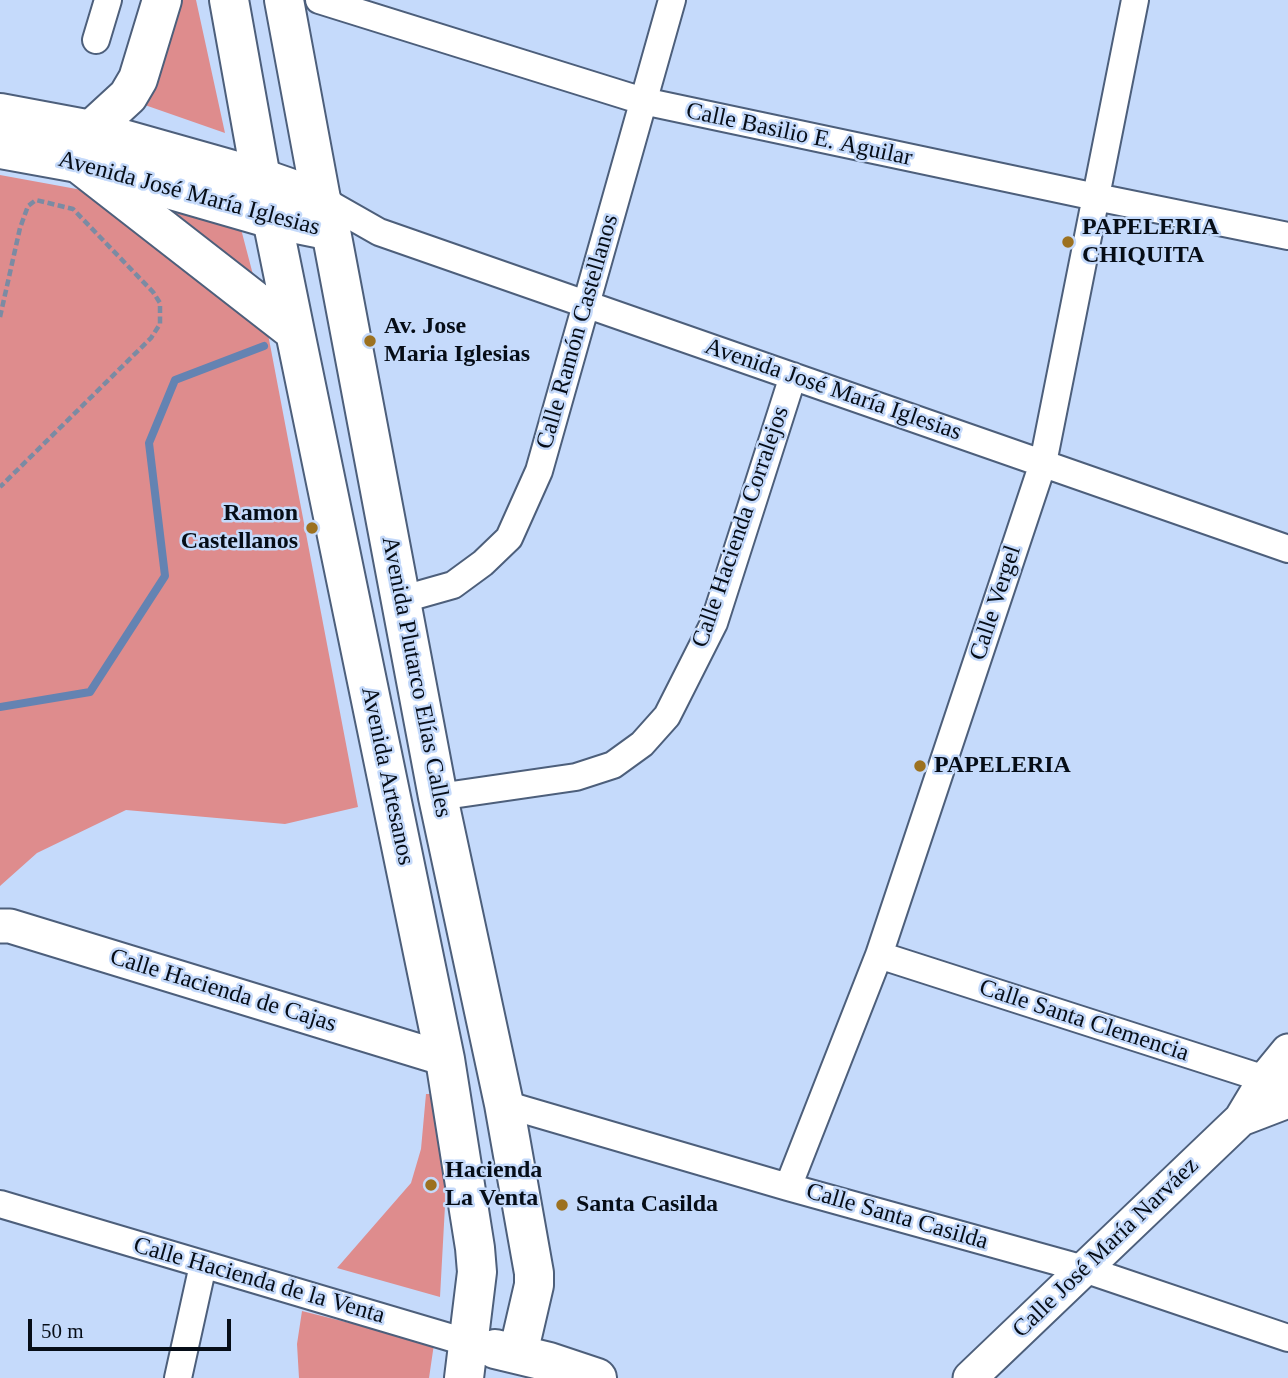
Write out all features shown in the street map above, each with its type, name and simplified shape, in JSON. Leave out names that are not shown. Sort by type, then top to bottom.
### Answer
[{"type":"main road","points":[[162,0],[138,79],[128,96],[85,146],[295,332]]},
{"type":"main road","points":[[229,0],[261,178]]},
{"type":"main road","name":"Avenida Plutarco Elías Calles","points":[[284,0],[438,797],[504,1104],[534,1273],[534,1285],[518,1354]]},
{"type":"main road","name":"Avenida José María Iglesias","points":[[0,113],[272,219],[326,215]]},
{"type":"main road","name":"Avenida José María Iglesias","points":[[0,149],[85,146],[261,178],[326,215]]},
{"type":"main road","name":"Avenida Artesanos","points":[[261,178],[272,219],[445,1059],[477,1272],[467,1360]]},
{"type":"main road","name":"Calle Hacienda de la Venta","points":[[467,1360],[518,1354],[597,1378]]},
{"type":"street","points":[[96,40],[108,0]]},
{"type":"street","name":"Calle Basilio E. Aguilar","points":[[319,0],[643,102],[1288,236]]},
{"type":"street","name":"Calle Ramón Castellanos","points":[[400,600],[453,585],[483,563],[509,538],[539,471],[672,0]]},
{"type":"street","name":"Calle Vergel","points":[[788,1186],[879,955],[1043,463],[1135,0]]},
{"type":"street","name":"Avenida José María Iglesias","points":[[326,215],[1288,549]]},
{"type":"street","name":"Calle Hacienda Corralejos","points":[[438,797],[576,777],[613,765],[642,744],[667,716],[714,623],[793,376]]},
{"type":"street","name":"Calle Hacienda de Cajas","points":[[0,926],[10,926],[445,1059]]},
{"type":"street","name":"Calle Santa Clemencia","points":[[879,955],[1280,1090]]},
{"type":"street","name":"Calle José María Narváez","points":[[970,1378],[1241,1119],[1280,1090],[1288,1051]]},
{"type":"street","name":"Calle Santa Casilda","points":[[504,1104],[1084,1269],[1288,1338]]},
{"type":"street","name":"Calle Hacienda de la Venta","points":[[0,1204],[203,1265],[467,1360]]},
{"type":"street","points":[[178,1378],[203,1265]]},
{"type":"path","points":[[0,317],[20,228],[27,206],[36,200],[73,209],[153,292],[160,303],[160,324],[151,338],[0,486]]},
{"type":"shaded area","points":[[175,0],[196,0],[225,133],[142,104]]},
{"type":"shaded area","points":[[0,175],[82,190],[268,334],[358,807],[285,824],[126,810],[37,853],[0,886]]},
{"type":"shaded area","points":[[127,193],[241,229],[257,290]]},
{"type":"shaded area","points":[[426,1094],[437,1094],[447,1169],[440,1297],[337,1268],[411,1183],[421,1149]]},
{"type":"shaded area","points":[[302,1311],[434,1344],[429,1378],[299,1378],[297,1344]]},
{"type":"waterway","points":[[0,707],[90,692],[165,576],[149,443],[175,380],[264,346]]},
{"type":"place","name":"PAPELERIA CHIQUITA","points":[[1068,242]]},
{"type":"place","name":"Av. Jose Maria Iglesias","points":[[370,341]]},
{"type":"place","name":"Ramon Castellanos","points":[[312,528]]},
{"type":"place","name":"PAPELERIA","points":[[920,766]]},
{"type":"place","name":"Hacienda La Venta","points":[[431,1185]]},
{"type":"place","name":"Santa Casilda","points":[[562,1205]]}]
